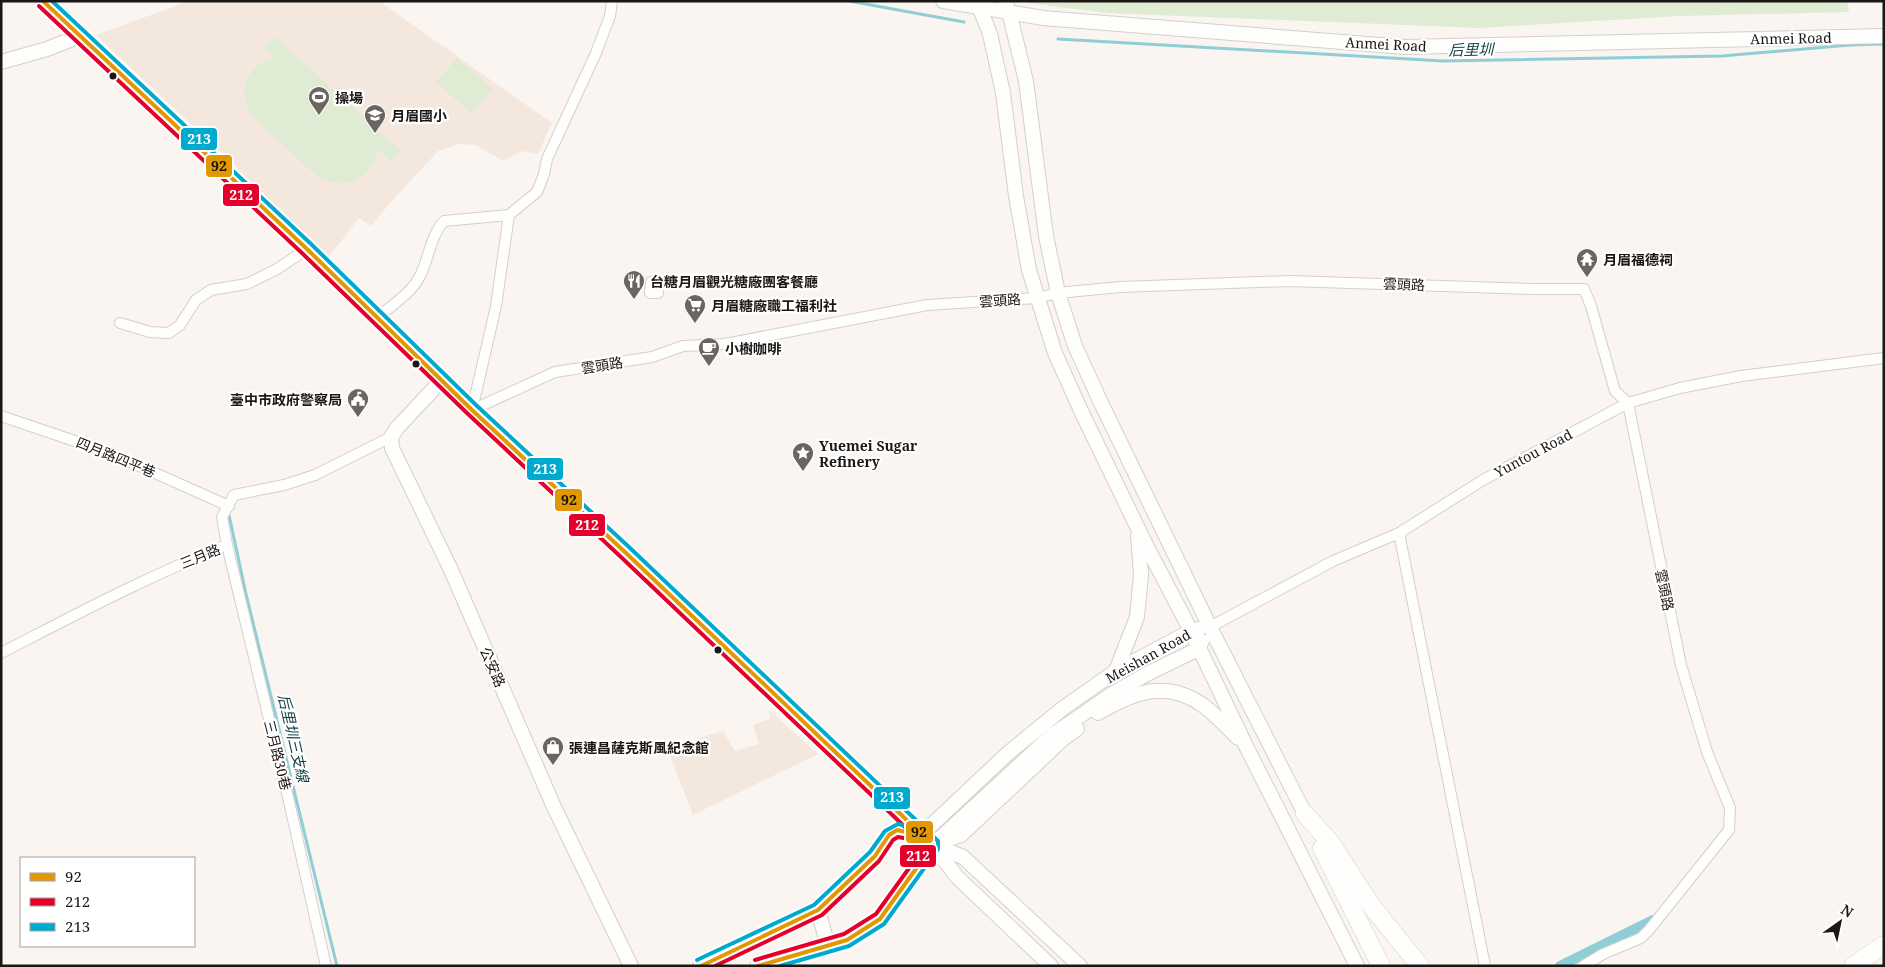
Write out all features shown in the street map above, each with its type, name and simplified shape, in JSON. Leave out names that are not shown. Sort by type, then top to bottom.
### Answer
[{"type":"highway","points":[[1305,814],[1381,966]]},
{"type":"highway","points":[[1305,814],[1330,842],[1373,908],[1420,966]]},
{"type":"highway","points":[[1852,966],[1884,945]]},
{"type":"street","points":[[43,1],[307,249],[472,410],[933,845],[957,876],[1051,966]]},
{"type":"street","points":[[378,318],[409,291],[420,276],[438,228],[444,221],[509,215],[537,192],[547,159],[596,53],[610,16],[612,1]]},
{"type":"street","points":[[943,1],[978,4],[990,34],[1003,93],[1016,196],[1029,270],[1059,361],[1138,528],[1357,966]]},
{"type":"street","name":"Anmei Road","points":[[978,4],[1007,7],[1043,18],[1405,47],[1884,36]]},
{"type":"street","points":[[1007,7],[1026,81],[1046,236],[1058,293],[1075,346],[1210,627],[1305,814]]},
{"type":"street","points":[[1,62],[47,49],[80,36]]},
{"type":"street","points":[[472,410],[496,306],[509,215]]},
{"type":"street","points":[[120,323],[150,332],[169,333],[180,325],[196,300],[211,290],[247,284],[277,269],[307,249]]},
{"type":"street","name":"雲頭路","points":[[472,410],[555,372],[652,357],[683,346],[725,344],[927,305],[1037,298],[1058,293],[1120,287],[1289,281],[1584,289],[1591,306],[1615,391],[1628,403],[1681,665],[1707,752],[1730,808],[1729,830],[1649,930],[1641,938],[1603,954],[1583,966]]},
{"type":"street","points":[[650,282],[650,293],[658,293]]},
{"type":"street","name":"Yuntou Road","points":[[1210,627],[1332,561],[1399,533],[1483,480],[1628,403],[1680,388],[1741,376],[1884,358]]},
{"type":"street","points":[[229,506],[234,495],[315,476],[391,437],[397,428],[442,380]]},
{"type":"street","name":"四月路四平巷","points":[[1,416],[110,453],[229,506]]},
{"type":"street","name":"公安路","points":[[391,437],[392,448],[451,570],[554,807],[631,966]]},
{"type":"street","name":"三月路","points":[[1,653],[117,592],[227,545],[222,517],[229,506]]},
{"type":"street","points":[[1116,671],[1137,617],[1141,575],[1138,528]]},
{"type":"street","points":[[1399,533],[1485,966]]},
{"type":"street","name":"三月路30巷","points":[[227,545],[290,806],[326,966]]},
{"type":"street","name":"Meishan Road","points":[[921,835],[1007,754],[1062,709],[1116,671],[1191,631],[1210,627]]},
{"type":"street","name":"Meishan Road","points":[[757,966],[847,940],[880,919],[933,845],[1050,736],[1112,694],[1198,649],[1210,627]]},
{"type":"street","points":[[933,845],[961,834],[1064,738],[1100,712],[1134,694],[1160,690],[1187,696],[1204,706],[1246,746]]},
{"type":"street","points":[[700,966],[818,910],[875,856],[889,835],[897,830],[921,835]]},
{"type":"street","points":[[933,845],[963,857],[1080,966]]},
{"type":"street","points":[[818,910],[828,946]]},
{"type":"shaded area","name":"月眉國小","points":[[189,1],[379,1],[552,123],[538,154],[522,151],[503,161],[476,145],[459,144],[438,151],[371,226],[359,218],[327,259],[223,154],[96,35]]},
{"type":"shaded area","points":[[769,710],[818,754],[693,815],[669,753],[699,738],[723,731],[735,751],[759,744],[753,725],[770,719]]},
{"type":"green space","points":[[1027,1],[1847,1],[1849,12],[1679,16],[1479,28],[1107,13],[1028,3]]},
{"type":"green space","points":[[275,37],[401,151],[391,161],[378,149],[375,159],[364,174],[357,180],[348,183],[330,182],[306,167],[261,125],[248,108],[245,99],[245,89],[250,74],[266,60],[274,57],[265,48]]},
{"type":"green space","points":[[457,58],[492,89],[471,113],[436,82]]},
{"type":"waterway","name":"后里圳","points":[[849,1],[964,22]]},
{"type":"waterway","name":"后里圳","points":[[1058,39],[1443,61],[1722,56],[1850,45],[1884,44]]},
{"type":"waterway","name":"后里圳三支線","points":[[229,515],[246,594],[337,966]]},
{"type":"waterway","points":[[1560,966],[1653,920]]},
{"type":"transit line","name":"92","points":[[43,1],[307,249],[472,410],[626,553],[933,845],[880,919],[847,940],[758,966]]},
{"type":"transit line","name":"213","points":[[52,1],[311,244],[476,405],[630,548],[938,841],[938,849],[884,924],[849,946],[780,966]]},
{"type":"transit line","name":"212","points":[[39,6],[303,254],[468,414],[925,846],[876,914],[844,934],[755,960]]},
{"type":"transit line","name":"213","points":[[697,960],[814,905],[870,852],[885,831],[898,824],[922,829]]},
{"type":"transit line","name":"92","points":[[701,966],[818,910],[875,856],[889,835],[897,830],[921,835]]},
{"type":"transit line","name":"212","points":[[715,966],[822,915],[879,861],[893,840],[898,837],[920,841]]},
{"type":"place","name":"操場","points":[[319,116]]},
{"type":"place","name":"月眉國小","points":[[375,134]]},
{"type":"place","name":"月眉福德祠","points":[[1587,278]]},
{"type":"place","name":"台糖月眉觀光糖廠團客餐廳","points":[[634,300]]},
{"type":"place","name":"月眉糖廠職工福利社","points":[[695,324]]},
{"type":"place","name":"小樹咖啡","points":[[709,367]]},
{"type":"place","name":"臺中市政府警察局","points":[[358,418]]},
{"type":"place","name":"Yuemei Sugar Refinery","points":[[803,472]]},
{"type":"place","name":"張連昌薩克斯風紀念館","points":[[553,766]]}]
